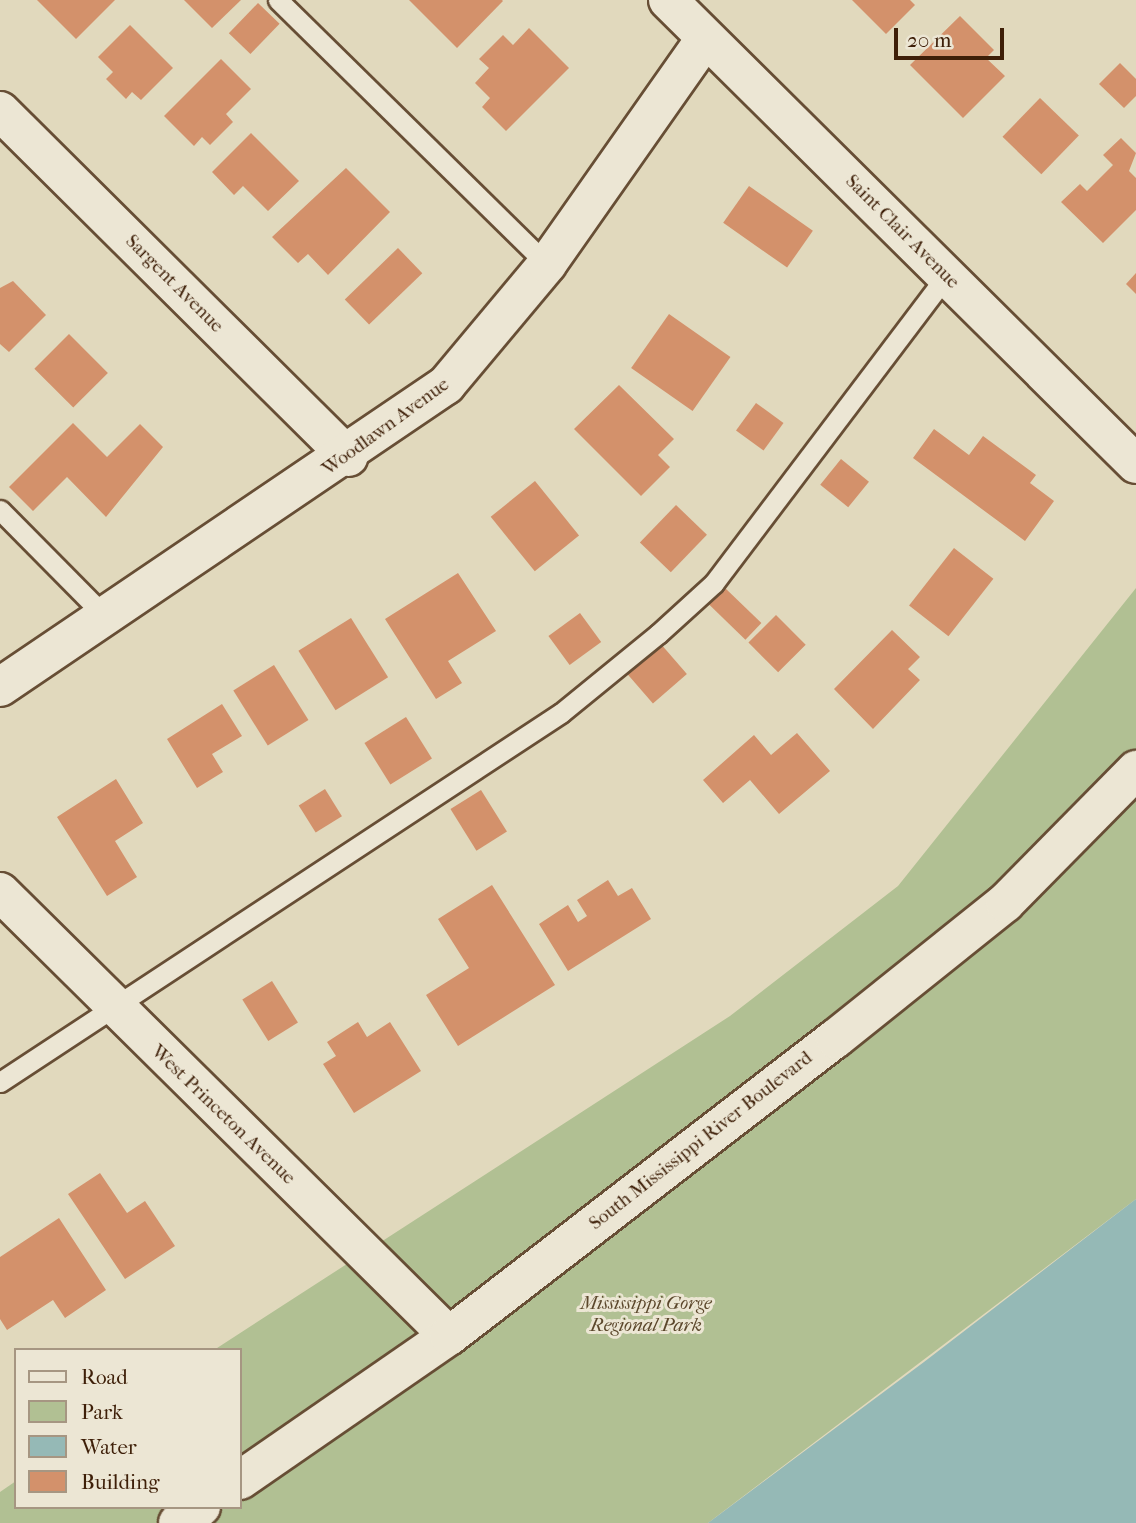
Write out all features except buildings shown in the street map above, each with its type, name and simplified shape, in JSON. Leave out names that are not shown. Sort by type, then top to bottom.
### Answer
[{"type":"street","name":"Saint Clair Avenue","points":[[668,0],[1136,464]]},
{"type":"street","name":"Woodlawn Avenue","points":[[0,687],[104,615],[348,457],[446,385],[547,264],[706,38]]},
{"type":"street","name":"Sargent Avenue","points":[[0,111],[348,457]]},
{"type":"street","name":"South Mississippi River Boulevard","points":[[242,1479],[449,1336],[1005,903],[1064,850],[1136,770]]},
{"type":"street","name":"West Princeton Avenue","points":[[0,892],[115,1009],[449,1336]]},
{"type":"street","points":[[178,1523],[198,1509]]},
{"type":"lane","points":[[278,0],[547,264]]},
{"type":"lane","points":[[0,1082],[115,1009],[561,713],[658,634],[713,583],[946,276]]},
{"type":"lane","points":[[0,510],[104,615]]},
{"type":"green space","name":"Mississippi Gorge Regional Park","points":[[1136,588],[1136,1199],[708,1523],[0,1523],[0,1492],[14,1482],[14,1509],[242,1509],[242,1348],[217,1348],[730,1016],[898,886]]},
{"type":"water","points":[[1136,1199],[1136,1523],[708,1523],[924,1362]]}]
